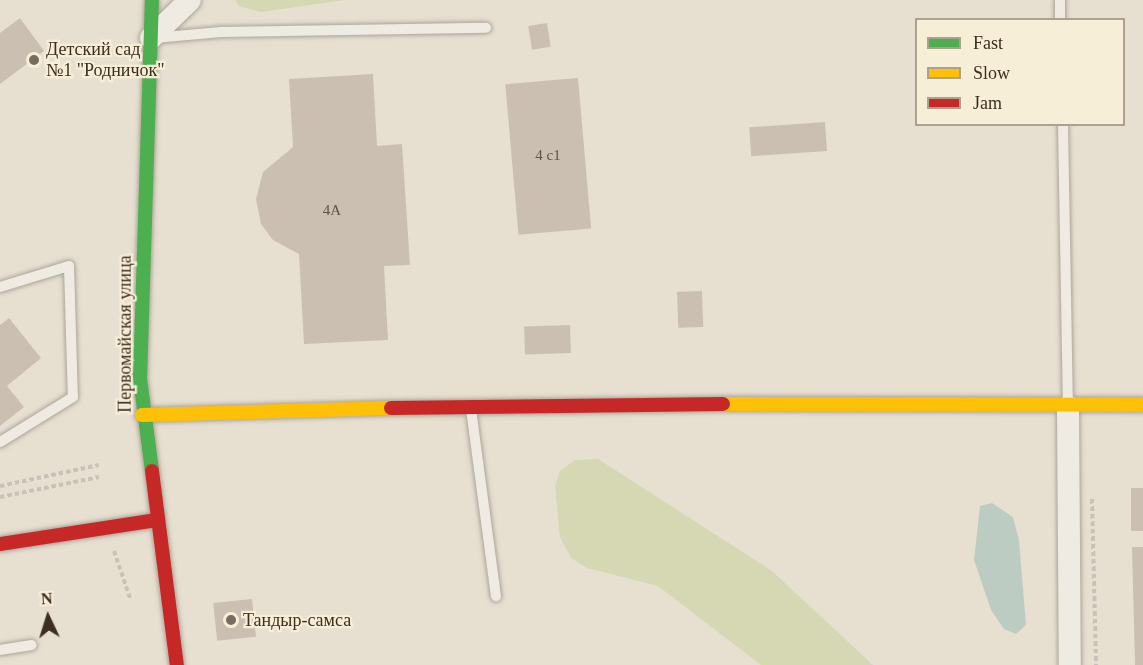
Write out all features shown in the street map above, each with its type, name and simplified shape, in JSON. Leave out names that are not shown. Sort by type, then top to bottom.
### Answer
[{"type":"street","name":"Первомайская улица","points":[[152,0],[142,241],[142,415],[177,665]]},
{"type":"street","points":[[151,38],[190,0]]},
{"type":"street","points":[[142,415],[470,406],[1068,407],[1143,405]]},
{"type":"street","points":[[1068,407],[1070,665]]},
{"type":"street","points":[[0,544],[156,520]]},
{"type":"lane","points":[[1060,0],[1060,18]]},
{"type":"lane","points":[[151,38],[221,32],[486,28]]},
{"type":"lane","points":[[1063,126],[1068,407]]},
{"type":"lane","points":[[0,287],[69,266],[73,397],[0,442]]},
{"type":"lane","points":[[470,406],[496,596]]},
{"type":"lane","points":[[0,650],[32,645]]},
{"type":"path","points":[[0,486],[99,465]]},
{"type":"path","points":[[0,497],[99,477]]},
{"type":"path","points":[[1092,490],[1096,665]]},
{"type":"green space","points":[[235,0],[345,0],[261,12],[239,6]]},
{"type":"green space","points":[[598,459],[772,571],[873,665],[761,665],[658,586],[587,568],[571,558],[560,537],[555,486],[560,471],[575,460]]},
{"type":"shaded area","points":[[992,503],[1013,517],[1019,540],[1026,625],[1016,634],[1004,629],[991,610],[974,560],[980,506]]},
{"type":"building","name":"Детский сад №1 \"Родничок\"","points":[[20,18],[44,51],[0,84],[0,33]]},
{"type":"building","points":[[547,23],[551,47],[532,50],[528,26]]},
{"type":"building","points":[[373,74],[377,146],[402,144],[410,265],[384,266],[388,340],[304,344],[299,254],[273,240],[261,224],[256,199],[263,172],[293,147],[289,79]]},
{"type":"building","points":[[578,78],[591,228],[518,235],[505,84]]},
{"type":"building","points":[[825,122],[827,151],[751,156],[749,127]]},
{"type":"building","points":[[702,291],[703,327],[678,328],[677,292]]},
{"type":"building","points":[[9,318],[41,358],[7,386],[24,407],[0,426],[0,325]]},
{"type":"building","points":[[570,325],[571,353],[525,355],[524,327]]},
{"type":"building","points":[[1131,488],[1143,488],[1143,531],[1131,531]]},
{"type":"building","points":[[1132,547],[1143,547],[1143,665],[1135,665]]},
{"type":"building","points":[[252,599],[256,637],[217,641],[213,603]]},
{"type":"traffic: fast","points":[[152,0],[140,379],[152,471]]},
{"type":"traffic: slow","points":[[723,404],[1143,405]]},
{"type":"traffic: slow","points":[[142,415],[391,408]]},
{"type":"traffic: jam","points":[[391,408],[723,404]]},
{"type":"traffic: jam","points":[[152,471],[177,665]]},
{"type":"traffic: jam","points":[[0,544],[156,520]]},
{"type":"place","name":"Детский сад №1 \"Родничок\"","points":[[34,60]]},
{"type":"place","name":"Тандыр-самса","points":[[231,620]]}]
